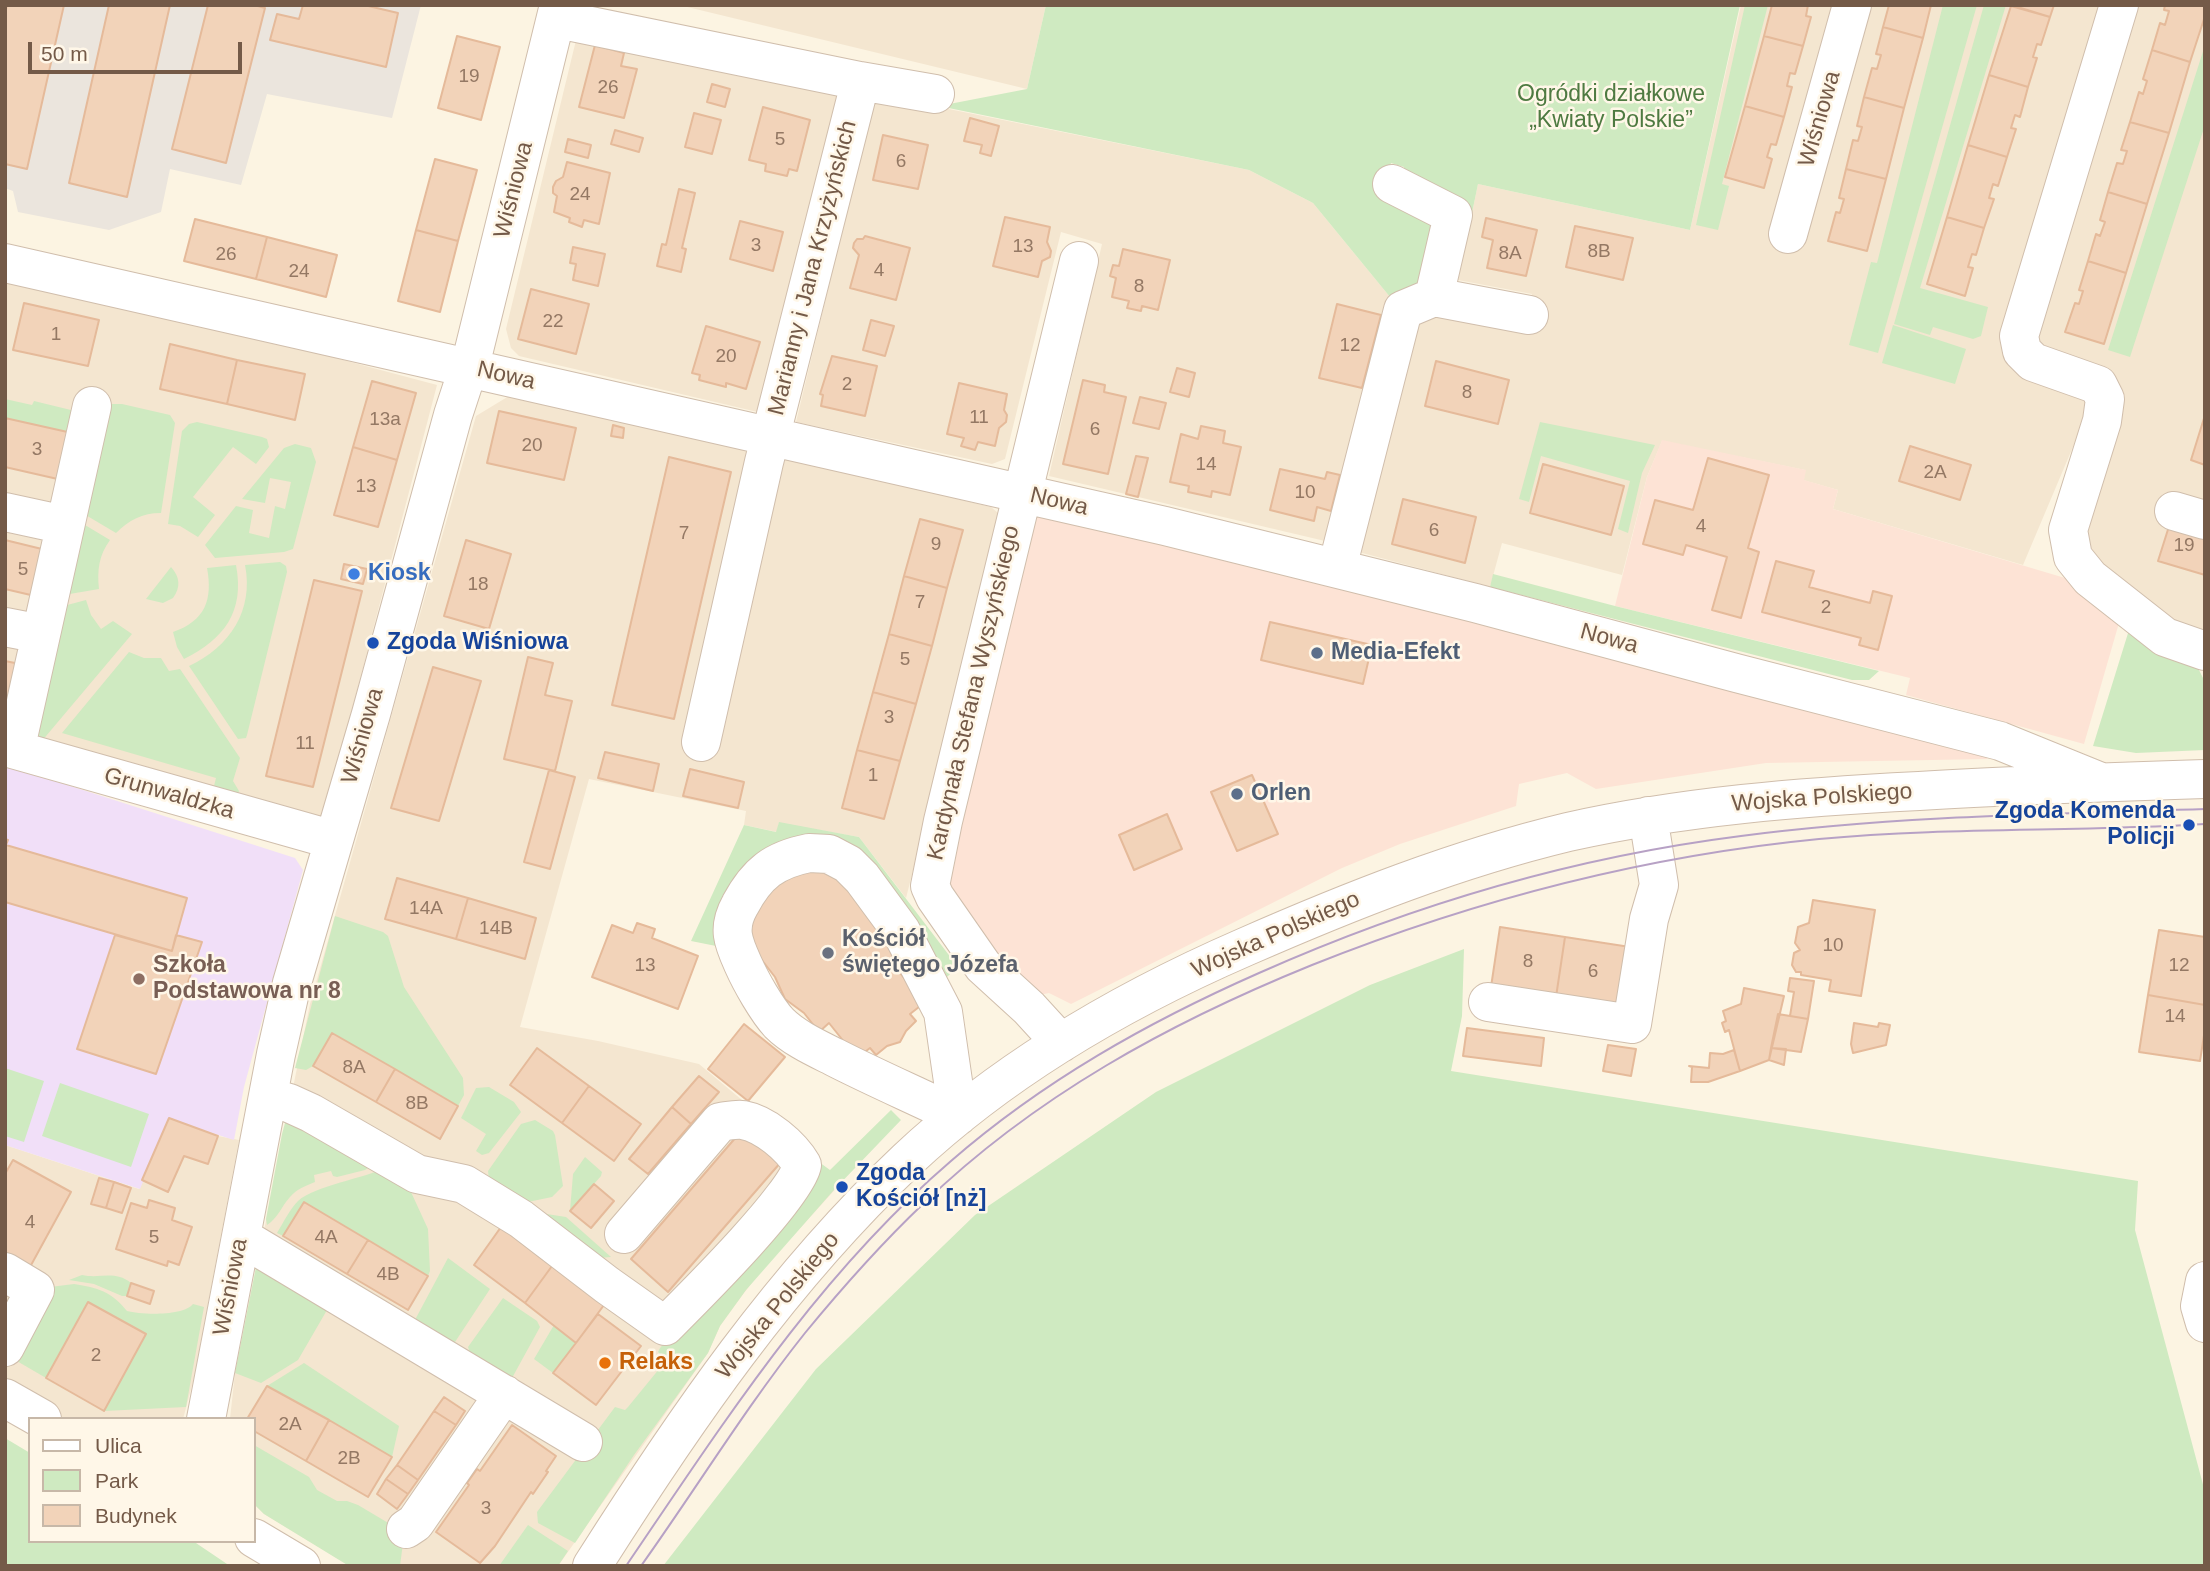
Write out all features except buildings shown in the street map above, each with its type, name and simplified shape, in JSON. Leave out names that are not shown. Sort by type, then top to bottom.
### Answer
[{"type":"street","name":"Wiśniowa","points":[[1788,233],[1852,5]]},
{"type":"street","points":[[2119,5],[2019,336],[2022,351],[2033,362],[2098,385],[2105,400],[2102,421],[2068,530],[2073,557],[2090,578],[2165,637],[2205,651]]},
{"type":"street","name":"Wiśniowa","points":[[206,1417],[292,983],[468,367],[558,12],[860,81],[935,94]]},
{"type":"street","name":"Marianny i Jana Krzyżyńskich","points":[[701,743],[771,436],[856,99]]},
{"type":"street","points":[[1392,184],[1453,215],[1434,298]]},
{"type":"street","name":"Kardynała Stefana Wyszyńskiego","points":[[1061,1043],[1030,1008],[977,958],[943,910],[930,886],[946,807],[1079,261]]},
{"type":"street","name":"Nowa","points":[[5,263],[771,436],[1337,568],[2000,741],[2101,782]]},
{"type":"street","points":[[1337,568],[1403,310],[1434,298],[1529,315]]},
{"type":"street","points":[[11,745],[23,630],[65,525],[92,406]]},
{"type":"street","points":[[5,512],[65,525]]},
{"type":"street","name":"Grunwaldzka","points":[[11,745],[334,840]]},
{"type":"street","name":"Wojska Polskiego","points":[[592,1566],[701,1403],[783,1293],[852,1216],[899,1168],[996,1087],[1061,1043],[1139,997],[1217,959],[1388,887],[1491,853],[1648,816],[1784,799],[2205,779]]},
{"type":"street","points":[[1488,1002],[1632,1024],[1649,919],[1659,886],[1648,816]]},
{"type":"street","points":[[808,853],[829,854],[848,864],[862,878],[901,931],[943,1012],[958,1116],[807,1043],[779,1023],[746,970],[732,941],[732,926],[738,907],[767,868],[786,858],[808,853]]},
{"type":"street","points":[[943,1012],[950,989],[977,958]]},
{"type":"street","points":[[268,1097],[310,1113],[417,1174],[464,1184],[521,1219],[665,1326],[765,1219],[796,1182],[802,1165],[788,1147],[757,1124],[740,1120],[720,1122],[624,1234]]},
{"type":"street","points":[[241,1237],[583,1442]]},
{"type":"street","points":[[5,1272],[35,1290],[5,1347]]},
{"type":"street","points":[[2205,1281],[2200,1306],[2205,1323]]},
{"type":"street","points":[[406,1529],[415,1523],[504,1394]]},
{"type":"street","points":[[5,1398],[38,1417]]},
{"type":"street","points":[[256,1539],[301,1566]]},
{"type":"shaded area","points":[[5,5],[421,5],[392,118],[267,94],[241,185],[170,169],[161,212],[109,230],[18,212],[13,191],[5,188]]},
{"type":"shaded area","points":[[679,5],[1046,5],[1027,89]]},
{"type":"shaded area","points":[[1741,5],[2205,5],[2205,642],[2171,630],[2085,553],[2083,423],[2023,565],[1833,509],[1838,490],[1803,480],[1805,470],[1662,441],[1647,477],[1622,575],[1502,543],[1490,587],[1351,550],[1410,316],[1435,310],[1526,327],[1532,294],[1458,280],[1478,184],[1690,230]]},
{"type":"shaded area","points":[[578,32],[842,90],[762,413],[519,356],[511,348],[506,329]]},
{"type":"shaded area","points":[[875,94],[1249,170],[1313,203],[1390,297],[1325,541],[1049,476],[1102,244],[1061,232],[1005,459],[992,464],[796,422]]},
{"type":"shaded area","points":[[5,270],[437,385],[321,828],[5,740]]},
{"type":"shaded area","points":[[509,396],[743,446],[749,458],[783,457],[991,507],[998,513],[999,531],[906,898],[859,837],[779,823],[777,832],[744,825],[746,811],[589,779],[520,1027],[699,1064],[841,1183],[744,1293],[720,1326],[708,1353],[558,1566],[350,1566],[264,1514],[256,1506],[256,1417],[230,1417],[235,1373],[310,1004],[476,416]]},
{"type":"shaded area","points":[[1662,440],[1806,470],[1804,480],[1838,490],[1833,509],[2065,578],[2102,597],[2121,616],[2084,744],[1906,695],[1910,678],[1615,606],[1647,477]]},
{"type":"shaded area","points":[[1027,503],[1988,749],[1987,759],[1766,763],[1596,789],[1567,773],[1519,784],[1516,806],[1400,844],[1342,868],[1071,1004],[1049,993],[1030,997],[941,891]]},
{"type":"shaded area","name":"Szkoła Podstawowa nr 8","points":[[5,765],[295,858],[303,870],[244,1087],[234,1140],[169,1119],[140,1189],[5,1145]]},
{"type":"shaded area","points":[[169,1118],[218,1136],[239,1140],[194,1378],[184,1417],[5,1417],[5,1145],[139,1189]]},
{"type":"green space","name":"Ogródki działkowe „Kwiaty Polskie”","points":[[1046,5],[1740,5],[1690,230],[1478,184],[1472,213],[1405,182],[1404,167],[1391,163],[1385,187],[1441,219],[1429,283],[1390,297],[1313,203],[1249,170],[939,106],[1027,89]]},
{"type":"green space","points":[[1745,5],[1768,5],[1722,184],[1729,186],[1718,230],[1696,225]]},
{"type":"green space","points":[[1943,5],[1977,5],[1878,353],[1849,345],[1871,262],[1877,263]]},
{"type":"green space","points":[[1984,5],[2006,5],[1920,288],[1988,307],[1981,336],[1973,339],[1933,327],[1930,335],[1894,324]]},
{"type":"green space","points":[[2205,45],[2205,125],[2130,357],[2108,350]]},
{"type":"green space","points":[[1893,325],[1966,349],[1955,384],[1882,363]]},
{"type":"green space","points":[[5,399],[32,405],[34,401],[75,411],[80,438],[5,418]]},
{"type":"green space","points":[[107,404],[122,404],[170,415],[175,423],[161,513],[136,518],[116,533],[84,514]]},
{"type":"green space","points":[[197,422],[262,437],[267,439],[269,447],[256,464],[233,447],[193,497],[215,515],[198,537],[180,526],[168,524],[182,431],[189,424]]},
{"type":"green space","points":[[1540,422],[1655,445],[1642,473],[1628,533],[1618,529],[1630,481],[1541,456],[1529,502],[1519,499]]},
{"type":"green space","points":[[295,444],[311,448],[316,462],[293,549],[215,558],[205,545],[236,506],[253,510],[249,533],[269,538],[275,506],[285,509],[291,482],[270,478],[265,503],[242,499],[284,448]]},
{"type":"green space","points":[[75,519],[110,540],[100,563],[99,589],[58,596]]},
{"type":"green space","points":[[280,562],[286,566],[287,572],[247,735],[246,738],[238,739],[189,666],[216,649],[236,625],[246,597],[245,565]]},
{"type":"green space","points":[[236,565],[237,597],[228,622],[210,642],[184,659],[173,632],[193,622],[204,608],[209,590],[207,568]]},
{"type":"green space","points":[[171,567],[178,582],[173,598],[163,603],[146,599]]},
{"type":"green space","points":[[1493,574],[1879,671],[1869,680],[1852,680],[1490,587]]},
{"type":"green space","points":[[86,600],[91,615],[101,629],[113,621],[132,634],[41,742],[27,738],[56,608]]},
{"type":"green space","points":[[2129,630],[2198,668],[2205,682],[2205,750],[2136,753],[2093,746]]},
{"type":"green space","points":[[129,652],[144,658],[161,658],[169,671],[180,669],[240,758],[233,781],[239,791],[237,797],[213,790],[216,778],[62,733]]},
{"type":"green space","points":[[779,822],[859,837],[958,967],[938,985],[873,875],[721,947],[691,941],[744,825],[776,832]]},
{"type":"green space","points":[[335,916],[388,936],[404,987],[463,1078],[464,1095],[458,1106],[332,1033],[313,1066],[306,1070],[295,1068]]},
{"type":"green space","points":[[1464,949],[1462,1016],[1451,1071],[2138,1181],[2135,1230],[2205,1492],[2205,1566],[663,1566],[816,1369],[975,1215],[1156,1092],[1370,985]]},
{"type":"green space","points":[[5,1068],[44,1081],[24,1142],[5,1136]]},
{"type":"green space","points":[[60,1083],[149,1114],[131,1167],[42,1136]]},
{"type":"green space","points":[[489,1087],[514,1102],[521,1112],[489,1153],[482,1155],[476,1151],[486,1134],[461,1118],[476,1088]]},
{"type":"green space","points":[[891,1110],[901,1120],[833,1191],[746,1290],[720,1326],[708,1353],[634,1455],[575,1543],[538,1523],[537,1512],[615,1407],[625,1410],[664,1363],[665,1359],[658,1352],[660,1348],[785,1210],[779,1133],[830,1170]]},
{"type":"green space","points":[[291,1117],[374,1164],[365,1170],[337,1177],[333,1176],[331,1171],[314,1175],[315,1182],[293,1194],[267,1225],[282,1134],[285,1123]]},
{"type":"green space","points":[[535,1120],[555,1135],[563,1186],[552,1197],[523,1203],[489,1179],[488,1171],[521,1124]]},
{"type":"green space","points":[[585,1157],[602,1172],[601,1176],[570,1211],[573,1174]]},
{"type":"green space","points":[[387,1167],[405,1179],[428,1229],[428,1276],[304,1202],[283,1236],[277,1233],[295,1204],[306,1195]]},
{"type":"green space","points":[[521,1210],[566,1217],[611,1257],[588,1259]]},
{"type":"green space","points":[[258,1257],[327,1310],[298,1360],[261,1383],[235,1373]]},
{"type":"green space","points":[[448,1258],[490,1289],[455,1342],[417,1323],[416,1318]]},
{"type":"green space","points":[[82,1275],[125,1279],[131,1283],[127,1296],[94,1284],[69,1280]]},
{"type":"green space","points":[[74,1284],[104,1292],[127,1311],[172,1313],[193,1304],[204,1307],[186,1407],[104,1411],[146,1334],[88,1302],[46,1378],[10,1357],[50,1287]]},
{"type":"green space","points":[[503,1298],[537,1321],[540,1327],[512,1378],[470,1353],[468,1347]]},
{"type":"green space","points":[[554,1325],[576,1343],[553,1373],[534,1359]]},
{"type":"green space","points":[[304,1363],[399,1426],[392,1457],[267,1386]]},
{"type":"green space","points":[[5,1438],[28,1452],[28,1543],[196,1543],[230,1566],[5,1566]]},
{"type":"green space","points":[[256,1446],[309,1477],[317,1490],[337,1501],[358,1505],[390,1524],[403,1543],[400,1566],[349,1566],[264,1514],[256,1506]]},
{"type":"green space","points":[[528,1525],[568,1551],[558,1566],[499,1566]]},
{"type":"tram line","points":[[626,1566],[775,1352],[858,1252],[903,1205],[986,1132],[1060,1079],[1137,1033],[1218,992],[1317,948],[1435,905],[1556,871],[1679,845],[1799,829],[1915,820],[2205,809]]},
{"type":"tram line","points":[[641,1566],[783,1361],[848,1283],[923,1204],[966,1165],[1058,1096],[1156,1038],[1259,987],[1435,920],[1561,884],[1689,857],[1867,835],[2205,824]]},
{"type":"place","name":"Kiosk","points":[[354,574]]},
{"type":"place","name":"Zgoda Wiśniowa","points":[[373,643]]},
{"type":"place","name":"Media-Efekt","points":[[1317,653]]},
{"type":"place","name":"Orlen","points":[[1237,794]]},
{"type":"place","name":"Zgoda Komenda Policji","points":[[2189,825]]},
{"type":"place","name":"Kościół świętego Józefa","points":[[828,953]]},
{"type":"place","name":"Szkoła Podstawowa nr 8","points":[[139,979]]},
{"type":"place","name":"Zgoda Kościół [nż]","points":[[842,1187]]},
{"type":"place","name":"Relaks","points":[[605,1363]]}]
